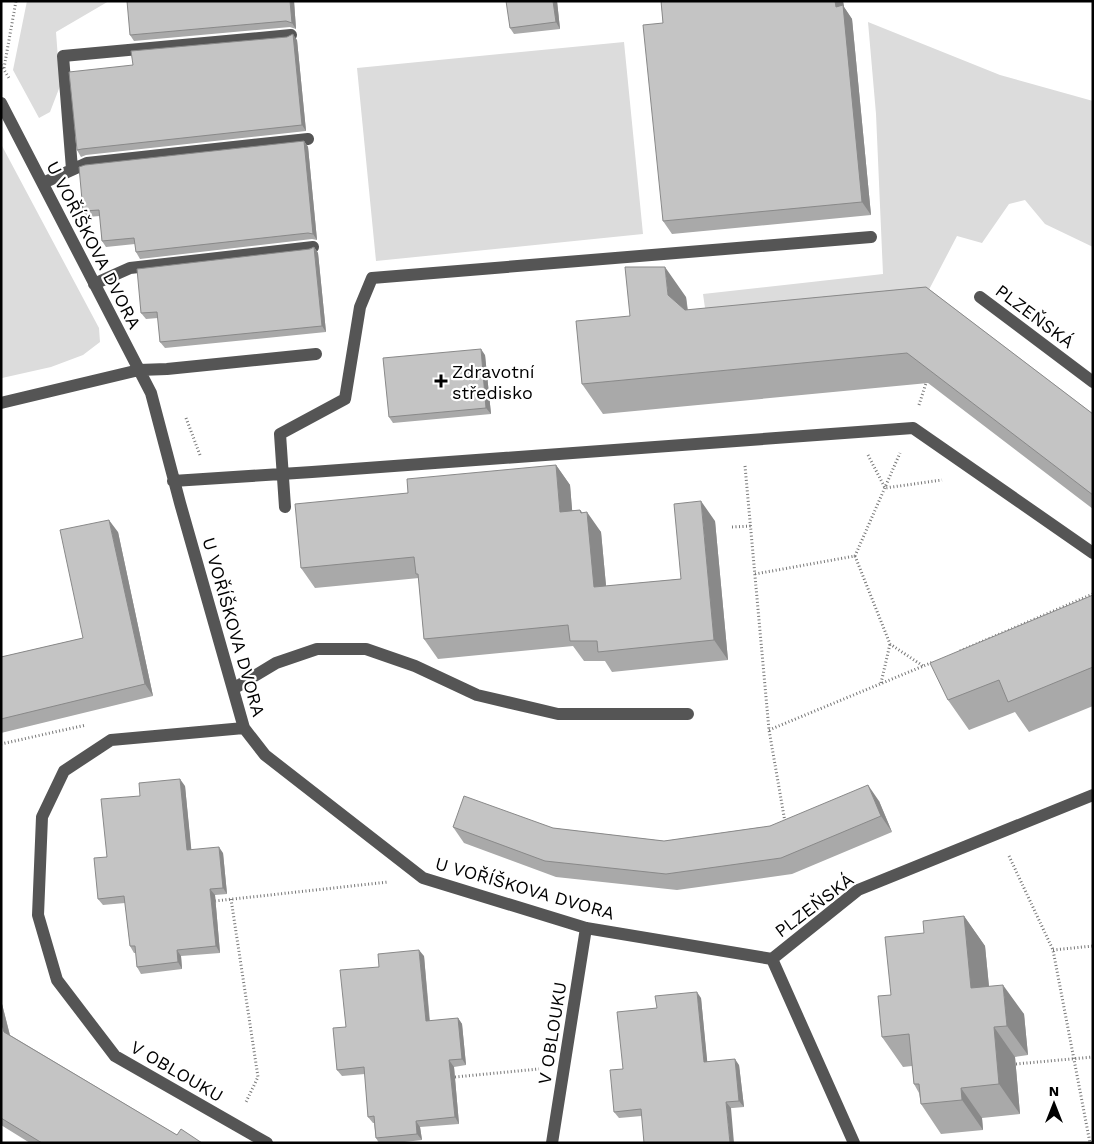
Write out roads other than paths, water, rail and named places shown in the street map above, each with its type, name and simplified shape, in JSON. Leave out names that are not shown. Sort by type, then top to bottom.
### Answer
[{"type":"street","points":[[72,169],[63,56],[291,35]]},
{"type":"street","name":"U VOŘÍŠKOVA DVORA","points":[[1,103],[151,393],[173,481],[244,728],[265,755],[423,878],[586,928],[772,959]]},
{"type":"street","points":[[43,183],[87,163],[308,139]]},
{"type":"street","points":[[285,507],[280,434],[345,399],[360,308],[372,278],[871,238]]},
{"type":"street","points":[[94,284],[130,268],[314,247]]},
{"type":"street","name":"PLZEŇSKÁ","points":[[980,297],[1093,382]]},
{"type":"street","points":[[1,403],[139,370],[168,369],[316,354]]},
{"type":"street","points":[[173,481],[913,428],[1093,553]]},
{"type":"street","points":[[233,689],[276,663],[317,648],[366,649],[415,666],[477,695],[558,714],[688,714]]},
{"type":"street","name":"V OBLOUKU","points":[[244,728],[111,740],[64,771],[42,817],[38,915],[57,980],[115,1056],[267,1143]]},
{"type":"street","name":"PLZEŇSKÁ","points":[[854,1143],[772,959],[858,890],[1093,794]]},
{"type":"street","name":"V OBLOUKU","points":[[552,1143],[586,928]]},
{"type":"place","name":"Zdravotní středisko","points":[[441,381]]}]
